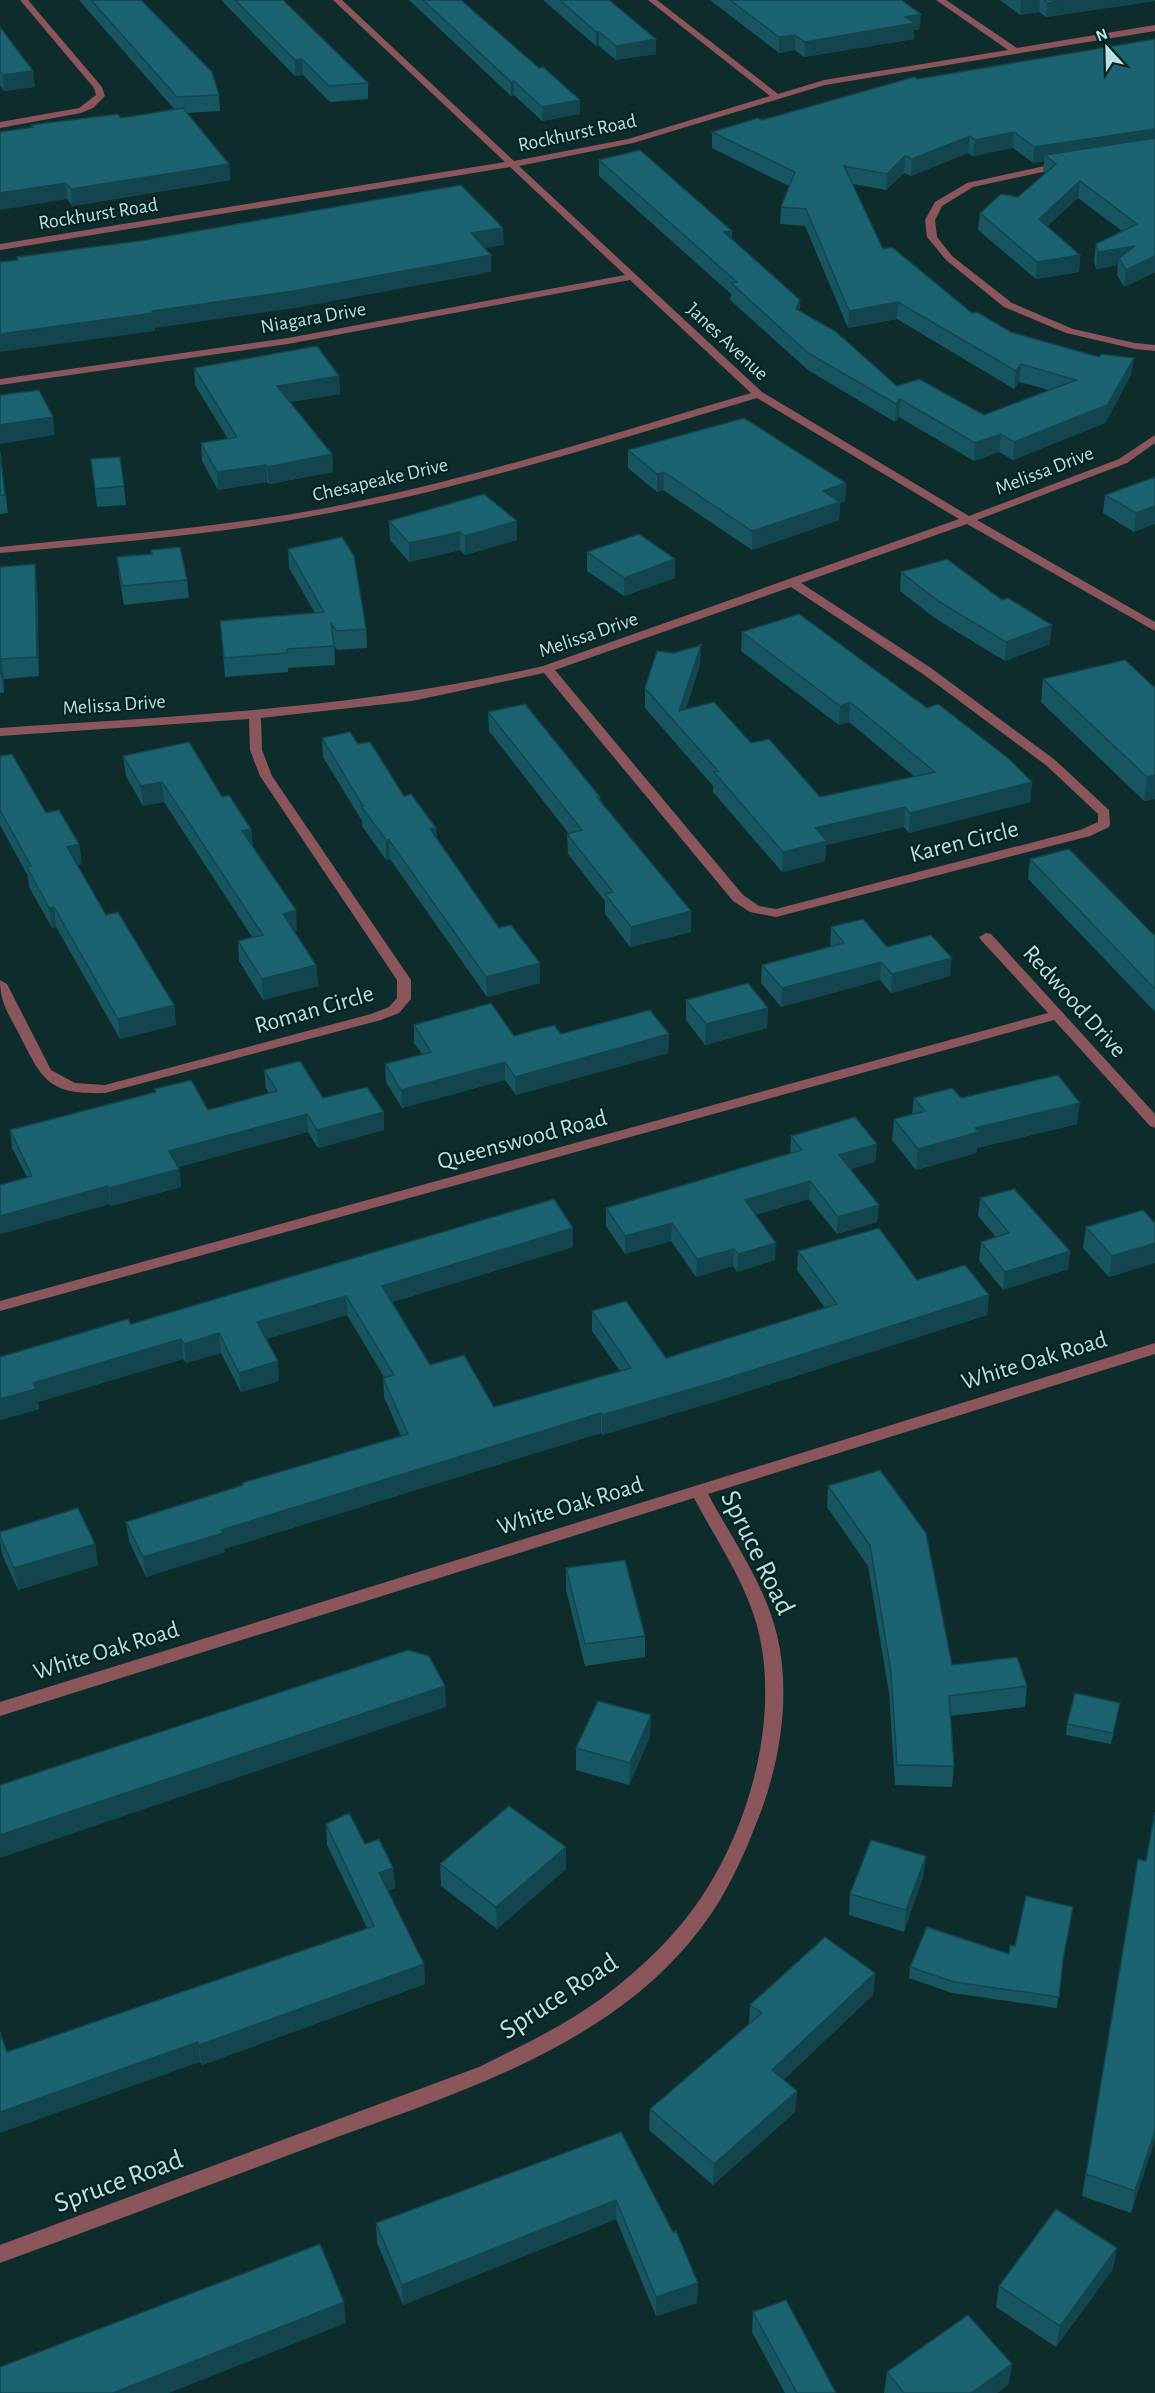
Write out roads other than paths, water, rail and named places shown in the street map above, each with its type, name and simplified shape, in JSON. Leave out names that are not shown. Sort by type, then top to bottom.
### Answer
[{"type":"street","points":[[0,125],[81,111],[101,96],[98,87],[24,0]]},
{"type":"street","name":"Janes Avenue","points":[[337,0],[630,277],[758,394],[968,520],[1155,627]]},
{"type":"street","points":[[652,0],[777,98]]},
{"type":"street","points":[[940,0],[1015,51]]},
{"type":"street","name":"Rockhurst Road","points":[[0,247],[510,164],[630,141],[824,83],[1155,28]]},
{"type":"street","points":[[1076,163],[970,185],[938,204],[930,220],[932,237],[949,258],[1008,305],[1070,331],[1135,346],[1155,348]]},
{"type":"street","name":"Niagara Drive","points":[[0,382],[288,341],[630,277]]},
{"type":"street","name":"Chesapeake Drive","points":[[0,550],[235,525],[366,503],[546,456],[758,394]]},
{"type":"street","name":"Melissa Drive","points":[[0,732],[255,713],[427,696],[547,669],[968,520],[1123,461],[1155,438]]},
{"type":"street","name":"Karen Circle","points":[[547,669],[738,898],[754,909],[776,913],[1085,833],[1104,824],[1104,813],[1051,763],[927,671],[793,583]]},
{"type":"street","name":"Roman Circle","points":[[0,984],[45,1072],[56,1082],[86,1090],[105,1089],[376,1017],[394,1010],[404,999],[404,980],[266,776],[256,750],[255,713]]},
{"type":"street","name":"Redwood Drive","points":[[986,937],[1155,1123]]},
{"type":"street","name":"Queenswood Road","points":[[0,1306],[1057,1016]]},
{"type":"street","name":"White Oak Road","points":[[0,1709],[1155,1348]]},
{"type":"street","name":"Spruce Road","points":[[0,2254],[486,2073],[555,2038],[622,1995],[674,1945],[721,1882],[749,1814],[770,1749],[776,1682],[768,1635],[752,1594],[698,1491]]}]
